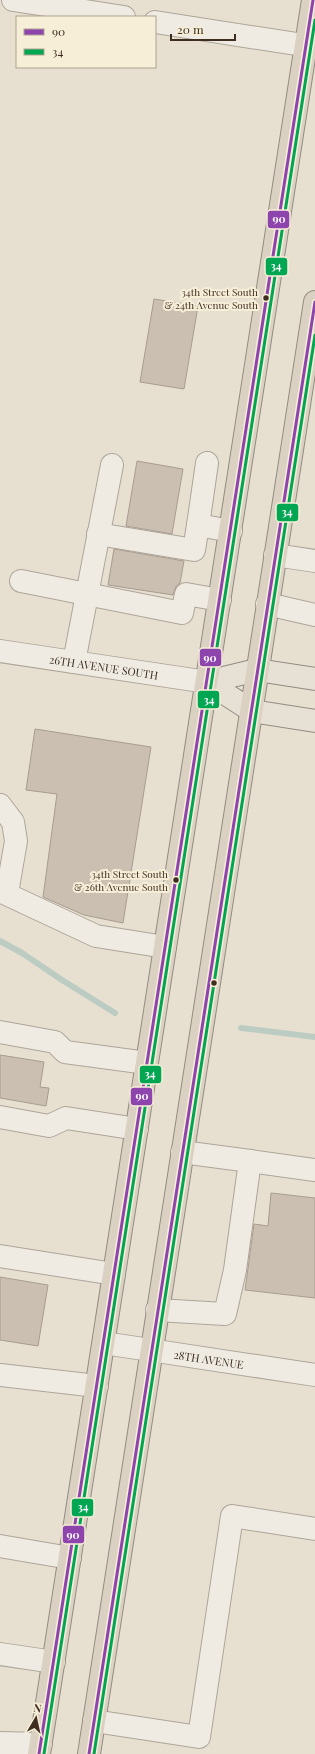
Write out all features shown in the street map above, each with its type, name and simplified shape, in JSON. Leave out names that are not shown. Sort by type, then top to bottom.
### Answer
[{"type":"highway","points":[[40,1749],[230,531],[310,46],[313,0]]},
{"type":"highway","points":[[88,1754],[252,711],[267,604],[312,345],[315,302]]},
{"type":"main road","name":"26TH AVENUE SOUTH","points":[[207,682],[257,670],[315,679]]},
{"type":"main road","name":"26TH AVENUE SOUTH","points":[[207,682],[252,711],[315,721]]},
{"type":"street","points":[[13,0],[117,16]]},
{"type":"street","points":[[156,22],[310,46]]},
{"type":"street","points":[[98,534],[194,550],[207,463]]},
{"type":"street","points":[[74,662],[112,465]]},
{"type":"street","points":[[198,525],[230,531]]},
{"type":"street","points":[[275,555],[315,561]]},
{"type":"street","points":[[21,581],[182,613],[186,594],[220,600]]},
{"type":"street","points":[[267,604],[315,615]]},
{"type":"street","name":"26TH AVENUE SOUTH","points":[[0,651],[207,682]]},
{"type":"street","points":[[0,805],[13,822],[16,841],[3,892],[96,936],[165,947]]},
{"type":"street","points":[[0,1032],[55,1042],[65,1052],[147,1063]]},
{"type":"street","points":[[0,1117],[49,1126],[66,1118],[137,1129]]},
{"type":"street","points":[[182,1152],[315,1170]]},
{"type":"street","points":[[157,1310],[225,1314],[235,1270],[250,1160]]},
{"type":"street","points":[[0,1256],[114,1274]]},
{"type":"street","name":"28TH AVENUE","points":[[104,1343],[315,1375]]},
{"type":"street","points":[[0,1375],[97,1386]]},
{"type":"street","points":[[94,1721],[197,1746],[232,1516],[315,1529]]},
{"type":"street","points":[[0,1546],[70,1558]]},
{"type":"street","points":[[0,1654],[54,1662]]},
{"type":"street","points":[[0,1743],[40,1749]]},
{"type":"building","points":[[154,299],[198,306],[184,389],[140,382]]},
{"type":"building","points":[[137,461],[183,469],[172,534],[126,526]]},
{"type":"building","points":[[114,549],[184,561],[180,583],[176,586],[173,595],[108,585]]},
{"type":"building","points":[[35,729],[151,747],[123,923],[84,915],[43,897],[57,794],[26,790]]},
{"type":"building","points":[[0,1055],[44,1062],[40,1087],[49,1088],[46,1106],[0,1098]]},
{"type":"building","points":[[271,1193],[315,1198],[315,1298],[245,1290],[254,1224],[268,1226]]},
{"type":"building","points":[[0,1277],[48,1285],[38,1346],[0,1340]]},
{"type":"waterway","points":[[0,941],[22,953],[115,1013]]},
{"type":"waterway","points":[[241,1028],[315,1037]]},
{"type":"transit line","name":"90","points":[[39,1754],[313,0]]},
{"type":"transit line","name":"34","points":[[44,1754],[315,20]]},
{"type":"transit line","name":"90","points":[[89,1754],[315,302]]},
{"type":"transit line","name":"34","points":[[94,1754],[315,335]]},
{"type":"place","name":"34th Street South & 24th Avenue South","points":[[266,298]]},
{"type":"place","name":"34th Street South & 26th Avenue South","points":[[176,880]]}]
